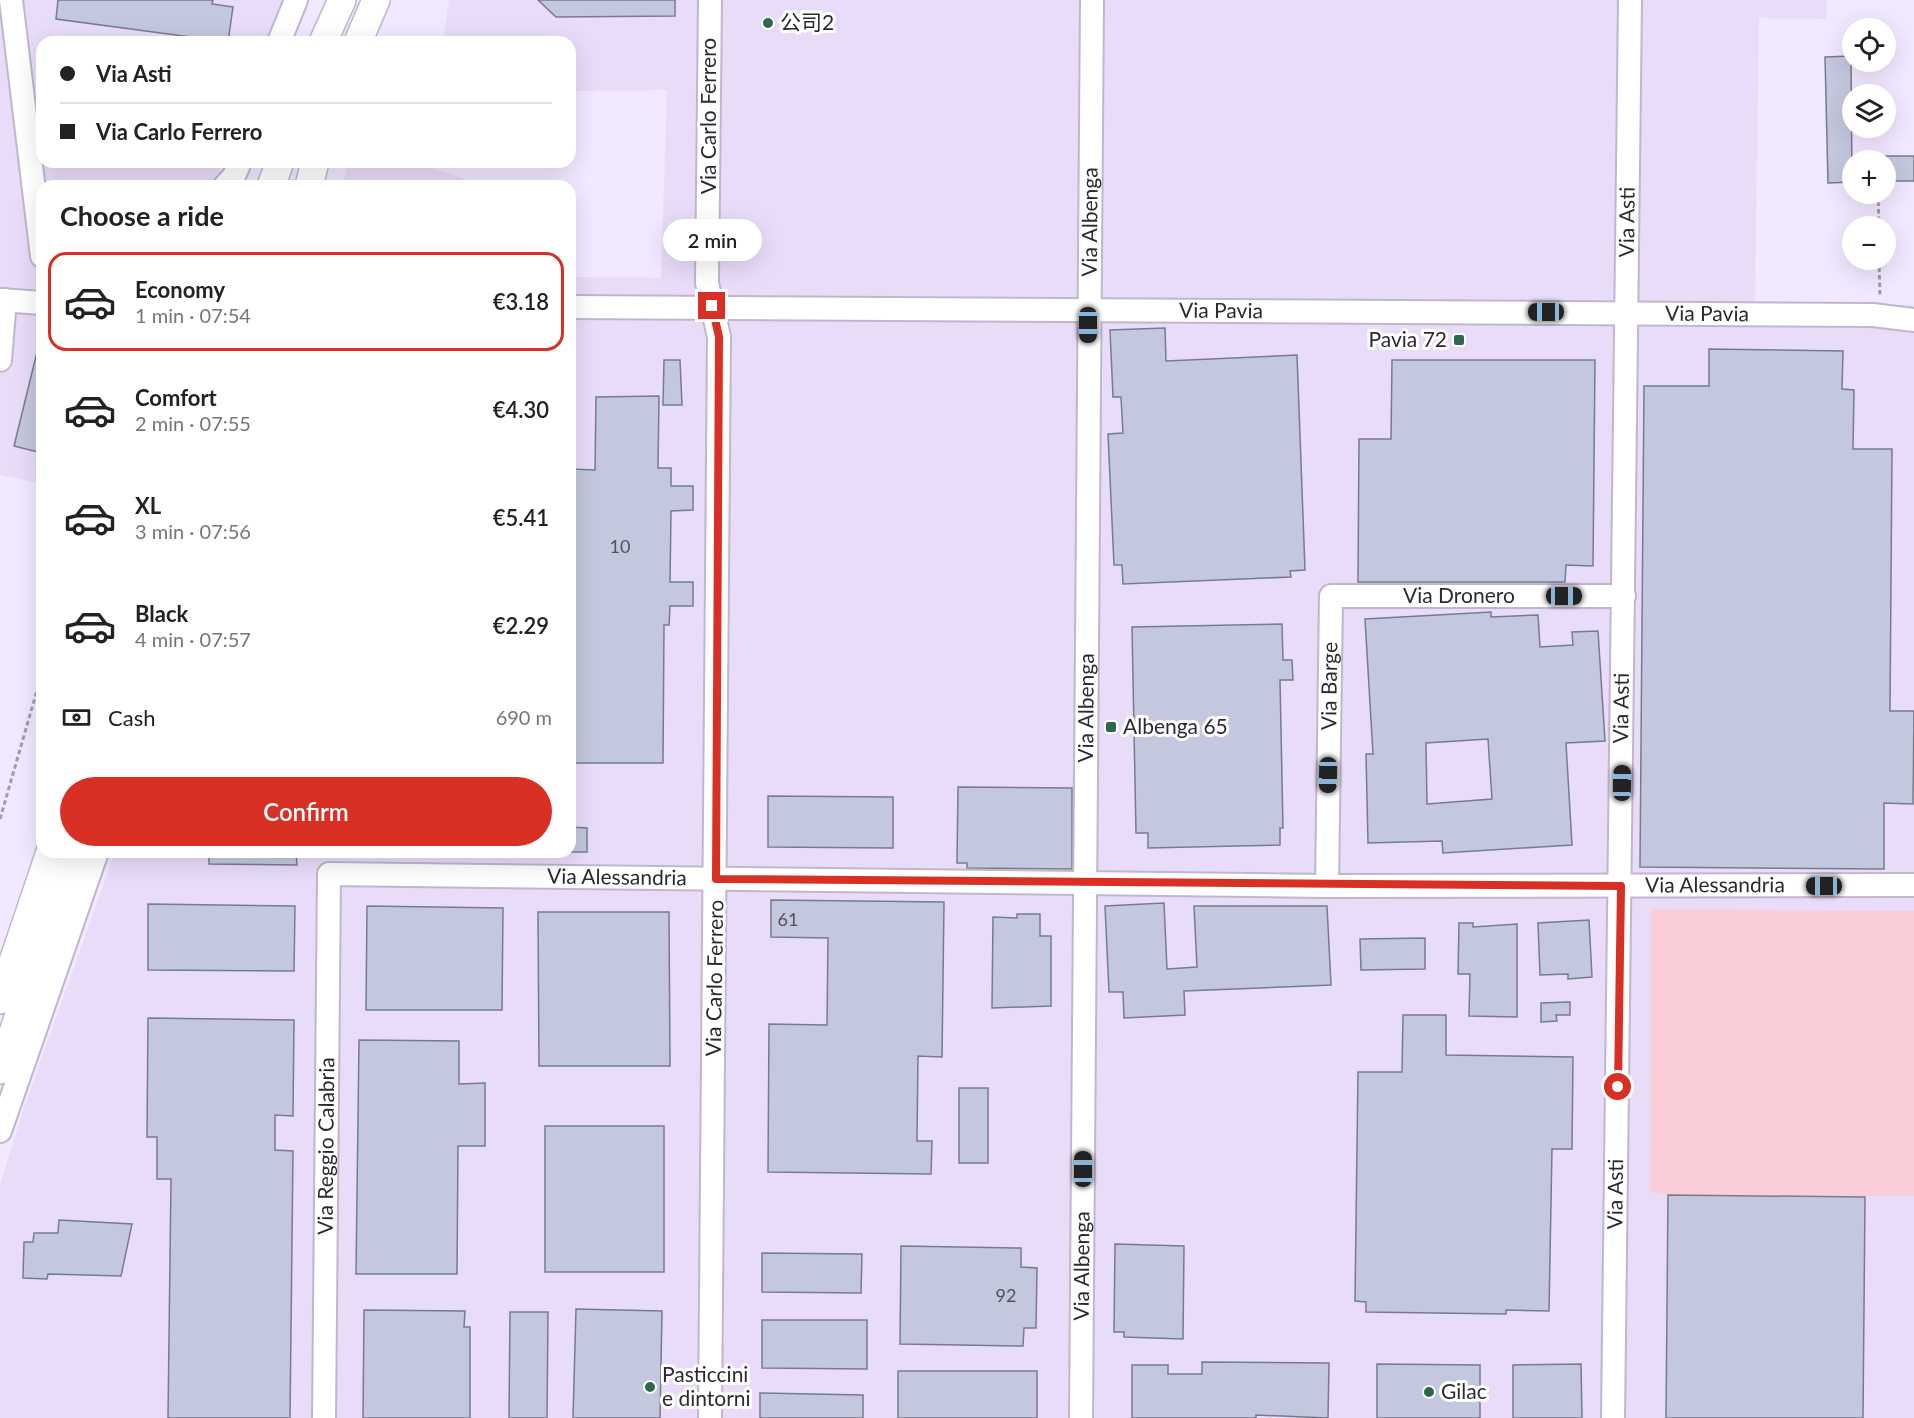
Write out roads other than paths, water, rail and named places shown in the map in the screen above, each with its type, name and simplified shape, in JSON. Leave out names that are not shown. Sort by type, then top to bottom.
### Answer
[{"type":"main road","points":[[326,36],[342,0]]},
{"type":"main road","points":[[361,36],[376,0]]},
{"type":"main road","points":[[0,1000],[48,858]]},
{"type":"main road","points":[[0,1070],[73,858]]},
{"type":"street","points":[[11,0],[7,23],[36,216]]},
{"type":"street","points":[[281,36],[296,0]]},
{"type":"street","name":"Via Carlo Ferrero","points":[[710,0],[707,283],[719,337],[710,1418]]},
{"type":"street","name":"Via Albenga","points":[[1081,1418],[1092,0]]},
{"type":"street","name":"Via Asti","points":[[1613,1418],[1630,0]]},
{"type":"street","points":[[0,360],[3,300],[36,303]]},
{"type":"street","name":"Via Pavia","points":[[576,307],[1625,313],[1876,310],[1914,307]]},
{"type":"street","name":"Via Pavia","points":[[1876,310],[1914,320]]},
{"type":"street","name":"Via Dronero","points":[[1331,596],[1624,596]]},
{"type":"street","name":"Via Barge","points":[[1327,886],[1331,596]]},
{"type":"street","points":[[0,1131],[95,858]]},
{"type":"street","name":"Via Alessandria","points":[[329,874],[1327,886],[1914,885]]},
{"type":"street","name":"Via Reggio Calabria","points":[[324,1418],[329,874]]},
{"type":"place","name":"公司2","points":[[768,23]]},
{"type":"place","name":"Pavia 72","points":[[1459,340]]},
{"type":"place","name":"Albenga 65","points":[[1111,727]]},
{"type":"place","name":"Pasticcini e dintorni","points":[[650,1387]]},
{"type":"place","name":"Gilac","points":[[1429,1392]]}]
